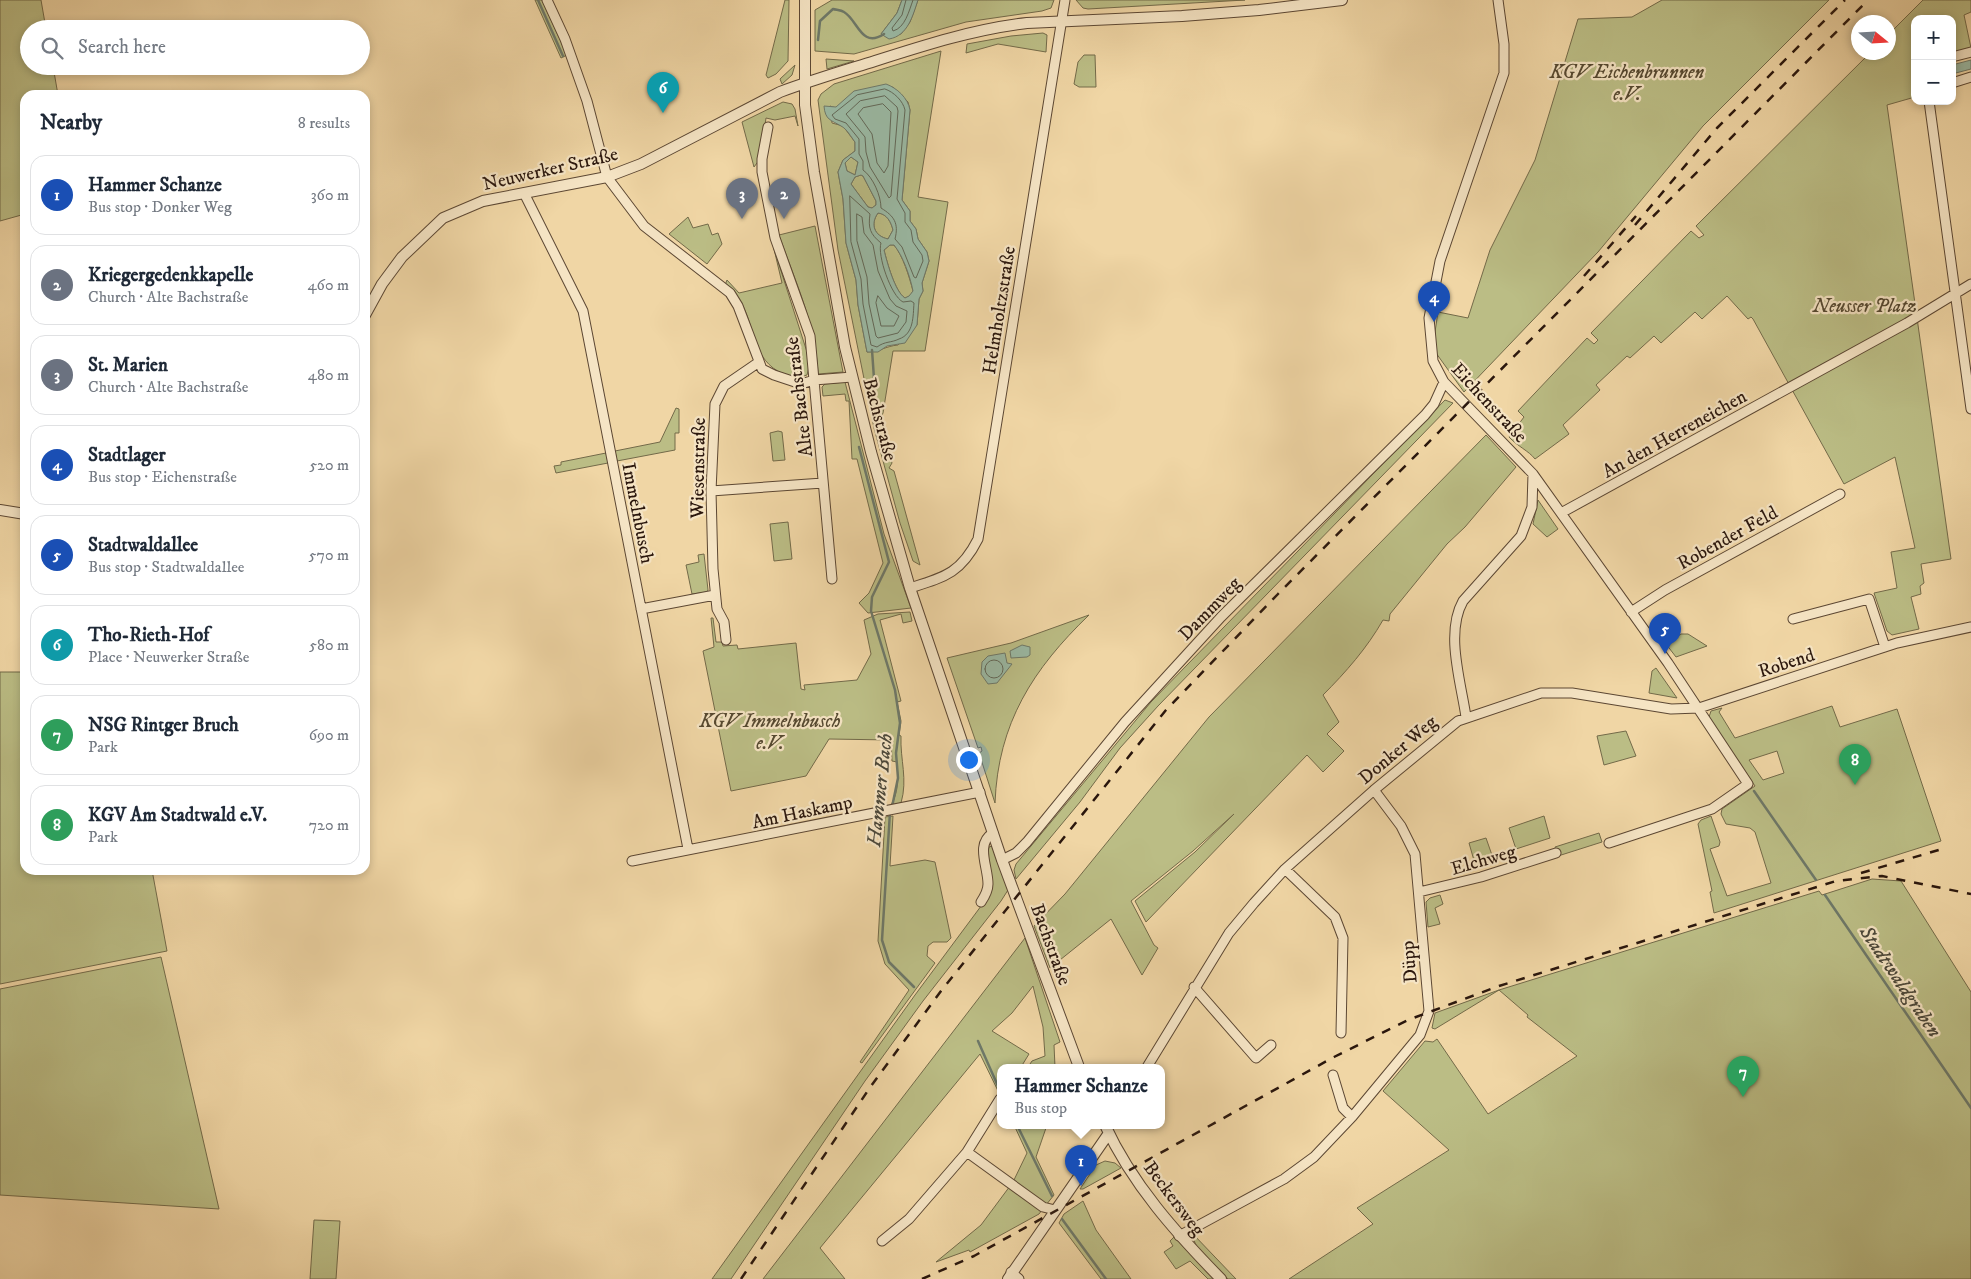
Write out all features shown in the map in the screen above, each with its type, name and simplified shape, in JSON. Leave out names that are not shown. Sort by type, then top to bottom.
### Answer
[{"type":"street","points":[[547,0],[565,39],[587,101],[607,177],[644,226],[692,265],[720,282],[730,293],[738,306],[762,369],[786,380],[801,384],[814,380],[852,377]]},
{"type":"street","name":"Bachstraße","points":[[805,0],[805,105],[817,189],[852,377],[910,588],[1002,860],[1078,1064]]},
{"type":"street","name":"Helmholtzstraße","points":[[910,588],[957,570],[968,558],[978,539],[1065,0]]},
{"type":"street","name":"Neuwerker Straße","points":[[370,306],[382,284],[402,257],[443,218],[483,201],[607,177],[641,164],[780,92],[940,40],[984,29],[1063,21],[1182,16],[1259,10],[1342,0]]},
{"type":"street","name":"Eichenstraße","points":[[1498,0],[1504,44],[1504,73],[1440,261],[1431,301],[1429,325],[1433,361],[1444,382],[1533,474],[1699,708],[1748,784],[1712,809],[1609,843]]},
{"type":"street","points":[[1956,56],[1971,52]]},
{"type":"street","points":[[1956,82],[1971,77]]},
{"type":"street","points":[[1930,105],[1971,409]]},
{"type":"street","name":"Alte Bachstraße","points":[[768,127],[762,159],[762,172],[775,238],[810,336],[832,579]]},
{"type":"street","name":"Immelnbusch","points":[[524,193],[583,312],[688,849]]},
{"type":"street","name":"An den Herreneichen","points":[[1561,513],[1907,323],[1971,284]]},
{"type":"street","name":"Wiesenstraße","points":[[726,640],[724,622],[718,609],[715,595],[711,492],[715,404],[724,386],[759,362]]},
{"type":"street","name":"Dammweg","points":[[1002,860],[1021,848],[1125,722],[1221,617],[1425,415],[1434,404],[1444,382]]},
{"type":"street","points":[[1466,717],[1453,632],[1456,613],[1463,602],[1521,536],[1532,507],[1533,474]]},
{"type":"street","points":[[711,492],[823,483]]},
{"type":"street","name":"Robender Feld","points":[[1631,612],[1665,590],[1840,494]]},
{"type":"street","points":[[0,510],[20,513]]},
{"type":"street","points":[[641,609],[715,595]]},
{"type":"street","name":"Robend","points":[[1793,620],[1870,598],[1884,647]]},
{"type":"street","name":"Robend","points":[[1699,708],[1884,647],[1971,627]]},
{"type":"street","name":"Donker Weg","points":[[1149,1064],[1194,987],[1229,933],[1285,869],[1374,790],[1466,717],[1542,693],[1572,693],[1671,709],[1699,708]]},
{"type":"street","name":"Düpp","points":[[1179,1236],[1284,1179],[1314,1157],[1352,1117],[1420,1035],[1429,1011],[1415,854],[1401,826],[1374,790]]},
{"type":"street","name":"Am Haskamp","points":[[632,861],[980,792]]},
{"type":"street","points":[[981,902],[988,884],[983,844],[988,836],[993,833]]},
{"type":"street","name":"Elchweg","points":[[1419,892],[1481,877],[1556,853]]},
{"type":"street","points":[[1285,869],[1335,917],[1343,938],[1341,1033]]},
{"type":"street","points":[[1194,987],[1256,1058],[1271,1045]]},
{"type":"street","points":[[1333,1075],[1344,1108],[1352,1117]]},
{"type":"street","points":[[882,1241],[909,1219],[967,1152],[997,1104]]},
{"type":"street","points":[[1013,1277],[1108,1129]]},
{"type":"street","name":"Beckersweg","points":[[1110,1129],[1146,1195],[1179,1236],[1221,1279]]},
{"type":"street","points":[[967,1152],[1043,1207],[1055,1210]]},
{"type":"green space","points":[[0,0],[41,0],[44,20],[20,20],[20,75],[55,75],[57,90],[20,90],[20,215],[0,221]]},
{"type":"green space","points":[[535,0],[542,0],[567,55],[561,58]]},
{"type":"green space","points":[[785,0],[789,0],[788,61],[776,74],[768,78],[766,75]]},
{"type":"green space","points":[[832,0],[902,0],[897,13],[881,34],[901,34],[910,22],[918,0],[1054,0],[1051,8],[1042,11],[966,22],[854,54],[815,51],[815,10]]},
{"type":"green space","points":[[1076,0],[1245,0],[1088,9],[1083,8]]},
{"type":"green space","name":"KGV Eichenbrunnen e.V.","points":[[1662,0],[1829,0],[1703,126],[1598,252],[1464,392],[1436,353],[1435,332],[1438,312],[1468,318],[1490,250],[1535,160],[1578,19],[1632,17]]},
{"type":"green space","name":"Neusser Platz","points":[[1923,0],[1971,0],[1971,12],[1964,15],[1971,48],[1956,52],[1956,15],[1911,15],[1911,98],[1887,105],[1951,559],[1921,564],[1924,583],[1920,586],[1921,594],[1911,597],[1919,629],[1892,635],[1887,631],[1874,593],[1897,588],[1891,552],[1915,548],[1895,457],[1844,484],[1753,319],[1751,317],[1748,319],[1727,296],[1702,319],[1695,312],[1661,343],[1654,336],[1630,358],[1627,356],[1596,385],[1600,390],[1563,425],[1569,434],[1535,459],[1509,437],[1524,417],[1518,411],[1587,338],[1594,344],[1598,340],[1591,333],[1691,231],[1699,238],[1704,235],[1696,226],[1863,60],[1896,60],[1896,27]]},
{"type":"green space","points":[[1043,33],[1047,35],[1046,52],[998,44],[966,53],[967,44],[1011,36]]},
{"type":"green space","points":[[941,51],[918,197],[948,202],[925,351],[893,351],[883,413],[880,420],[892,463],[889,468],[894,471],[920,565],[913,561],[900,523],[874,428],[838,250],[818,100],[821,94],[834,84]],"holes":[[[893,87],[908,102],[910,110],[902,200],[910,211],[910,221],[916,229],[918,239],[927,252],[929,261],[922,283],[923,291],[919,299],[917,325],[898,345],[867,352],[858,305],[856,280],[846,243],[843,199],[838,172],[843,160],[855,151],[855,142],[843,126],[832,123],[830,106],[836,108]]]},
{"type":"green space","points":[[1084,55],[1095,55],[1096,87],[1079,87],[1074,84],[1078,62]]},
{"type":"green space","points":[[826,59],[854,61],[827,69]]},
{"type":"green space","points":[[795,65],[792,75],[782,84],[780,79]]},
{"type":"green space","points":[[783,102],[792,104],[795,109],[798,126],[795,116],[775,120],[766,118],[760,159],[754,167],[742,122]]},
{"type":"green space","points":[[851,157],[858,162],[855,175],[847,171],[845,163]]},
{"type":"green space","points":[[861,175],[876,201],[876,205],[872,208],[868,207],[851,184],[855,177]]},
{"type":"green space","points":[[878,213],[886,217],[891,224],[893,230],[888,239],[879,235],[875,229],[874,221]]},
{"type":"green space","points":[[688,217],[693,228],[708,224],[712,235],[718,233],[722,244],[707,264],[669,234]]},
{"type":"green space","points":[[815,226],[843,372],[818,374],[809,321],[779,235]]},
{"type":"green space","points":[[890,245],[894,245],[900,255],[913,291],[910,296],[905,298],[898,290],[887,262],[884,250]]},
{"type":"green space","points":[[774,249],[807,352],[809,367],[807,375],[804,376],[796,377],[784,374],[773,368],[765,360],[739,299],[725,285],[727,280],[739,293],[782,283]]},
{"type":"green space","points":[[845,382],[884,534],[911,608],[868,613],[859,603],[869,593],[883,563],[857,459],[852,459],[849,401],[846,401],[845,394],[823,396],[822,387],[825,384]]},
{"type":"green space","points":[[1445,400],[1453,403],[1158,706],[1120,748],[1080,802],[1016,879],[1014,870],[1016,864],[1151,702]]},
{"type":"green space","points":[[676,408],[679,409],[679,433],[675,433],[675,450],[617,461],[615,451],[660,442]]},
{"type":"green space","points":[[782,432],[785,460],[773,461],[770,433]]},
{"type":"green space","points":[[1486,435],[1516,467],[1465,527],[1447,544],[1390,614],[1389,621],[1383,620],[1356,659],[1323,695],[1339,722],[1327,734],[1344,751],[1323,772],[1307,755],[1146,922],[1135,901],[1195,852],[1234,814],[1193,851],[1131,901],[1154,945],[1158,948],[1142,975],[1111,919],[1050,968],[1034,926],[1065,894],[1209,717]]},
{"type":"green space","points":[[606,453],[608,463],[556,473],[554,466],[561,465],[561,462]]},
{"type":"green space","points":[[1538,500],[1558,529],[1547,537],[1533,524]]},
{"type":"green space","points":[[788,522],[792,559],[774,561],[770,524]]},
{"type":"green space","points":[[704,554],[708,590],[707,592],[692,594],[686,565],[699,562],[698,555]]},
{"type":"green space","name":"KGV Immelnbusch e.V.","points":[[910,612],[912,621],[903,623],[901,614],[880,620],[901,701],[897,702],[901,721],[899,735],[901,736],[904,778],[901,803],[891,805],[897,789],[898,778],[897,762],[892,761],[891,740],[829,739],[806,776],[731,791],[703,651],[714,647],[711,618],[713,618],[716,642],[722,642],[723,646],[737,645],[738,649],[796,643],[801,689],[805,690],[804,685],[857,680],[871,654],[864,620],[878,614]]},
{"type":"green space","points":[[1089,615],[1051,656],[1035,677],[1022,699],[1003,747],[995,803],[979,753],[982,751],[981,747],[978,748],[947,658],[1011,643]]},
{"type":"green space","points":[[1681,634],[1688,634],[1707,646],[1676,657],[1666,644]]},
{"type":"green space","points":[[1656,668],[1677,698],[1649,693],[1652,671]]},
{"type":"green space","points":[[0,672],[20,672],[20,875],[153,875],[167,951],[0,984]]},
{"type":"green space","points":[[1832,706],[1840,727],[1897,709],[1941,841],[1714,913],[1710,892],[1712,891],[1698,824],[1701,820],[1711,816],[1720,842],[1719,846],[1710,849],[1727,896],[1771,883],[1755,832],[1750,828],[1726,824],[1721,814],[1722,809],[1755,786],[1709,717],[1711,711],[1722,708],[1719,712],[1735,738]],"holes":[[[1777,751],[1784,773],[1763,780],[1749,760]]]},
{"type":"green space","points":[[1626,731],[1636,756],[1604,765],[1597,736]]},
{"type":"green space","points":[[893,816],[890,866],[925,860],[935,862],[951,938],[947,942],[933,942],[928,946],[927,956],[935,963],[862,1063],[860,1062],[909,990],[885,964],[878,941],[885,817]]},
{"type":"green space","points":[[1544,816],[1550,838],[1516,849],[1509,828]]},
{"type":"green space","points":[[1599,833],[1602,842],[1558,856],[1555,847]]},
{"type":"green space","points":[[1486,838],[1493,858],[1475,864],[1469,843]]},
{"type":"green space","points":[[992,846],[1008,890],[1001,901],[923,1001],[865,1081],[731,1279],[712,1279],[915,995],[990,894],[988,853],[989,847]]},
{"type":"green space","points":[[1872,879],[1901,881],[1971,992],[1971,1279],[1289,1279],[1373,1224],[1357,1208],[1449,1150],[1383,1091],[1425,1041],[1433,1042],[1437,1039],[1488,1114],[1577,1056],[1527,1017],[1528,1015],[1499,990],[1819,891],[1822,895]]},
{"type":"green space","points":[[1440,895],[1443,904],[1435,908],[1440,924],[1428,927],[1426,902],[1430,898]]},
{"type":"green space","points":[[1025,938],[1060,1042],[1054,1045],[1055,1064],[1030,1064],[1032,1061],[1045,1056],[1043,1027],[1033,986],[1012,1013],[992,1031],[1029,1054],[1023,1064],[997,1064],[997,1089],[980,1054],[820,1248],[845,1279],[763,1279]]},
{"type":"green space","points":[[161,957],[219,1209],[0,1195],[0,989]]},
{"type":"green space","points":[[1499,990],[1435,1029],[1432,1028],[1435,1013]]},
{"type":"green space","points":[[1016,1129],[1046,1129],[1036,1157],[1054,1195],[1046,1205],[1013,1182],[1027,1153]]},
{"type":"green space","points":[[1105,1161],[1115,1163],[1121,1168],[1080,1189],[1096,1165]]},
{"type":"green space","points":[[1010,1186],[1042,1210],[1039,1214],[970,1252],[969,1250],[936,1262],[981,1225]]},
{"type":"green space","points":[[1083,1201],[1096,1230],[1131,1279],[1101,1279],[1059,1223],[1064,1214]]},
{"type":"green space","points":[[314,1220],[340,1221],[336,1279],[310,1279]]},
{"type":"green space","points":[[1193,1234],[1236,1279],[1228,1279],[1201,1253]]},
{"type":"green space","points":[[1174,1237],[1215,1279],[1208,1279],[1190,1261],[1176,1269],[1164,1252],[1173,1246],[1170,1241]]},
{"type":"water","points":[[902,0],[918,0],[909,24],[901,34],[889,39],[881,34],[897,13]]},
{"type":"water","points":[[1971,60],[1971,69],[1956,73],[1956,64]]},
{"type":"water","points":[[886,84],[894,88],[907,101],[910,110],[902,200],[910,211],[910,221],[916,229],[918,239],[927,252],[929,261],[922,283],[923,291],[919,299],[917,325],[905,343],[887,346],[878,352],[867,352],[858,305],[856,280],[846,243],[843,199],[838,172],[843,160],[855,151],[855,142],[845,129],[827,117],[824,106],[836,107],[854,91]],"holes":[[[851,157],[858,162],[855,175],[847,171],[845,163]],[[863,176],[876,201],[876,205],[872,208],[868,207],[851,184],[855,177]],[[878,213],[890,221],[893,230],[888,239],[879,235],[875,229],[874,221]],[[890,245],[894,245],[903,260],[913,291],[905,298],[898,290],[889,269],[884,250]]]},
{"type":"water","points":[[1022,645],[1030,647],[1030,655],[1027,657],[1011,658],[1010,651]]},
{"type":"water","points":[[1005,653],[1007,663],[1012,664],[997,683],[988,684],[981,674],[982,662],[988,656]]},
{"type":"waterway","points":[[538,0],[563,56]]},
{"type":"waterway","name":"Hammer Bach","points":[[818,40],[820,21],[833,9],[843,11],[849,16],[865,36],[876,38],[884,34]]},
{"type":"waterway","name":"Hammer Bach","points":[[872,350],[876,407],[874,415]]},
{"type":"waterway","name":"Hammer Bach","points":[[859,447],[889,562],[872,597],[871,611],[895,690],[900,723],[896,753],[898,778],[892,807]]},
{"type":"waterway","name":"Stadtwaldgraben","points":[[1754,791],[1816,880]]},
{"type":"waterway","name":"Hammer Bach","points":[[890,812],[882,940],[889,962],[914,987]]},
{"type":"waterway","name":"Stadtwaldgraben","points":[[1825,895],[1971,1108]]},
{"type":"waterway","name":"Hammer Bach","points":[[978,1041],[997,1084]]},
{"type":"waterway","name":"Hammer Bach","points":[[1019,1129],[1052,1196]]},
{"type":"waterway","name":"Hammer Bach","points":[[1062,1219],[1106,1279]]},
{"type":"railway","points":[[1635,225],[1717,128],[1845,0]]},
{"type":"railway","points":[[741,1279],[871,1086],[941,991],[1166,710],[1278,594],[1868,0]]},
{"type":"railway","points":[[1584,276],[1636,216]]},
{"type":"railway","points":[[1861,873],[1942,849]]},
{"type":"railway","points":[[922,1279],[974,1256],[1334,1057],[1408,1020],[1499,986],[1836,881],[1882,876],[1971,894]]},
{"type":"place","name":"Tho-Rieth-Hof","points":[[663,113]]},
{"type":"place","name":"St. Marien","points":[[742,219]]},
{"type":"place","name":"Kriegergedenkkapelle","points":[[784,219]]},
{"type":"place","name":"Stadtlager","points":[[1434,322]]},
{"type":"place","name":"Stadtwaldallee","points":[[1665,654]]},
{"type":"place","name":"KGV Am Stadtwald e.V.","points":[[1855,785]]},
{"type":"place","name":"NSG Rintger Bruch","points":[[1743,1097]]},
{"type":"place","name":"Hammer Schanze","points":[[1081,1186]]}]
